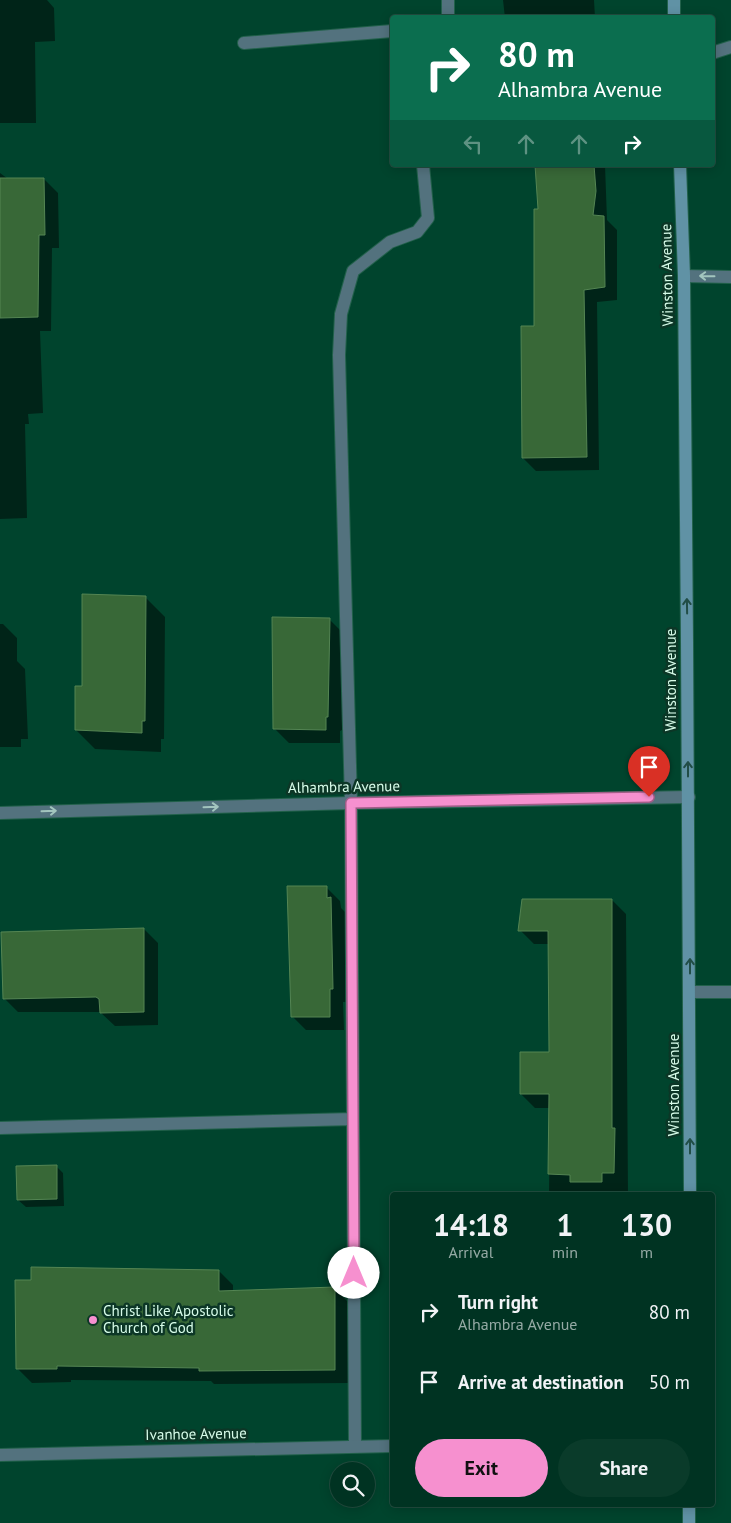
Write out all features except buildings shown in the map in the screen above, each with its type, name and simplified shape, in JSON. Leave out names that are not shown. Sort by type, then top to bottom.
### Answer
[{"type":"street","points":[[448,0],[448,15]]},
{"type":"street","points":[[674,0],[674,15]]},
{"type":"street","points":[[244,43],[390,31]]},
{"type":"street","points":[[715,52],[731,48]]},
{"type":"street","points":[[355,1446],[351,803],[341,460],[339,355],[341,314],[353,271],[390,242],[417,232],[428,218],[423,167]]},
{"type":"street","name":"Winston Avenue","points":[[680,167],[684,276],[689,796],[690,1192]]},
{"type":"street","points":[[684,276],[731,277]]},
{"type":"street","name":"Alhambra Avenue","points":[[0,813],[689,796]]},
{"type":"street","points":[[690,992],[731,992]]},
{"type":"street","points":[[0,1128],[353,1119]]},
{"type":"street","name":"Ivanhoe Avenue","points":[[0,1455],[390,1446]]},
{"type":"street","points":[[689,1507],[689,1523]]},
{"type":"place","name":"Christ Like Apostolic Church of God","points":[[93,1320]]},
{"type":"route","points":[[354,1273],[351,803],[649,797]]}]
